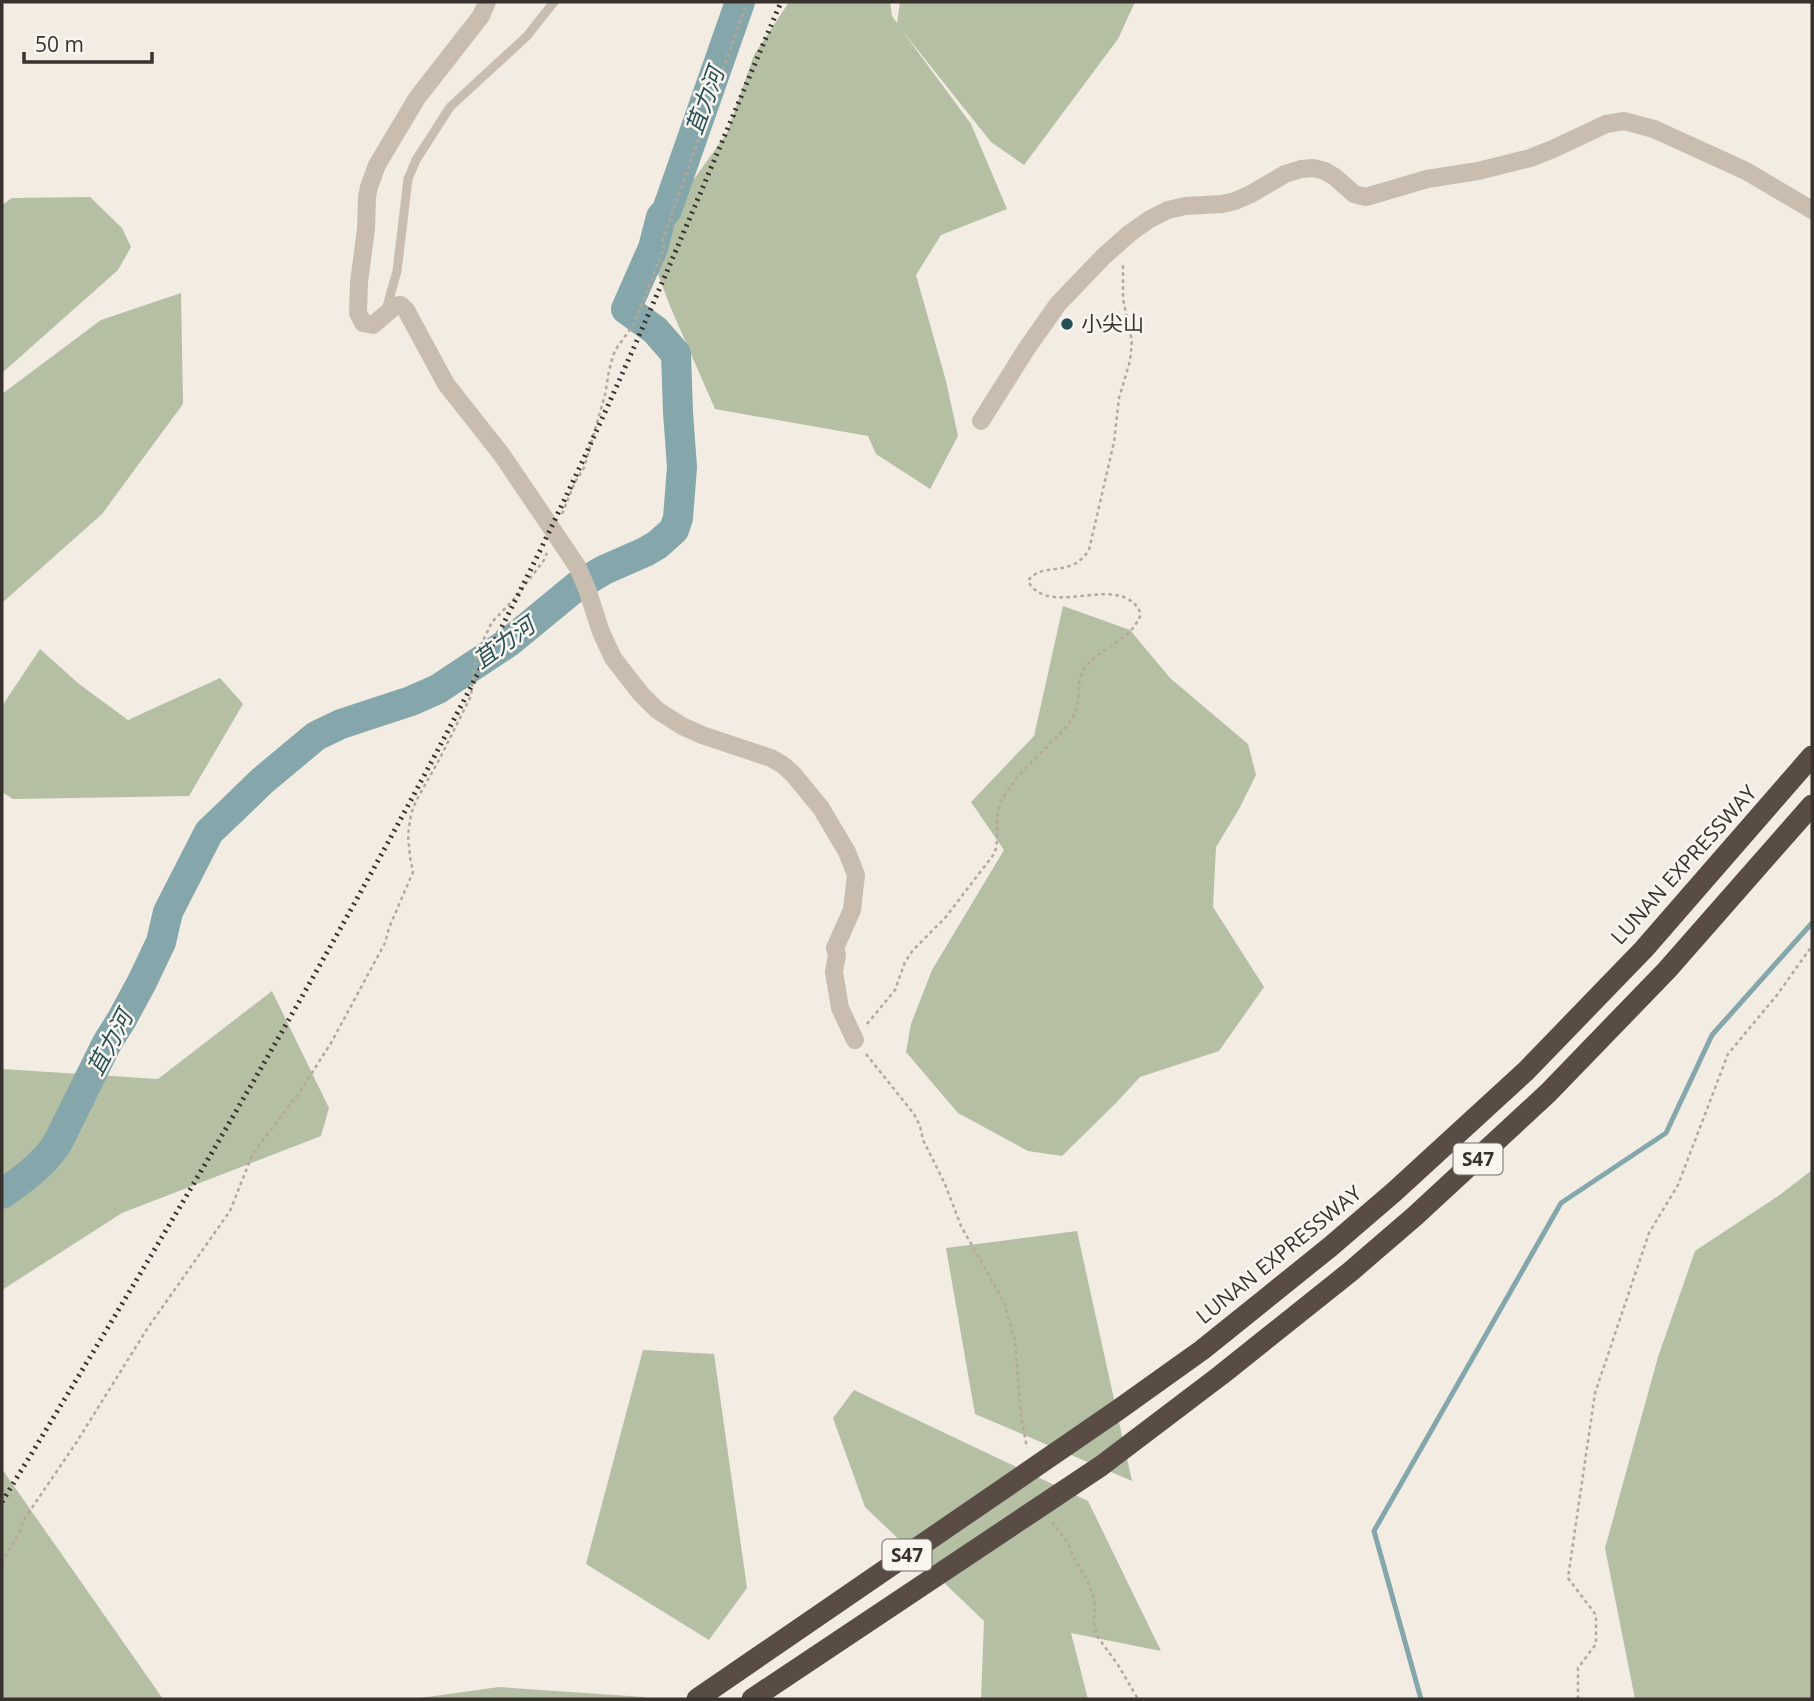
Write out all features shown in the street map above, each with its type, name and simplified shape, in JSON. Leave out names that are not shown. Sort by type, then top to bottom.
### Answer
[{"type":"highway","name":"LUNAN EXPRESSWAY","points":[[697,1699],[1202,1350],[1271,1296],[1394,1192],[1526,1070],[1644,949],[1812,756]]},
{"type":"highway","name":"S47","points":[[752,1699],[1101,1466],[1301,1312],[1415,1216],[1548,1093],[1667,971],[1812,805]]},
{"type":"street","points":[[487,2],[481,16],[416,98],[377,165],[369,187],[358,313],[363,323],[373,325],[395,306],[406,310],[446,384],[502,455],[577,566],[613,658],[651,705],[682,726],[702,735],[771,758],[789,769],[821,808],[847,852],[856,875],[852,910],[835,948],[837,955],[834,972],[840,1008],[855,1040]]},
{"type":"street","points":[[981,421],[1058,304],[1130,233],[1168,210],[1185,205],[1235,201],[1285,174],[1301,169],[1325,171],[1354,194],[1366,197],[1427,179],[1478,171],[1530,158],[1606,124],[1624,121],[1654,130],[1746,171],[1812,210]]},
{"type":"lane","points":[[385,315],[397,271],[408,179],[416,159],[450,107],[527,36],[554,2]]},
{"type":"path","points":[[2,1563],[23,1521],[76,1444],[147,1329],[230,1211],[253,1153],[299,1093],[331,1043],[385,943],[413,872],[408,835],[416,801],[471,696],[475,662],[492,622],[516,597],[544,560],[583,468],[606,395],[608,371],[613,356],[634,324],[664,248],[662,242],[747,2]]},
{"type":"path","points":[[1027,1451],[1021,1416],[1015,1341],[1004,1302],[961,1226],[945,1184],[923,1140],[918,1121],[855,1040],[895,990],[905,962],[913,950],[945,918],[994,854],[1000,803],[1021,774],[1072,719],[1078,707],[1082,673],[1096,657],[1131,632],[1141,614],[1134,603],[1121,597],[1107,594],[1048,597],[1036,592],[1028,581],[1038,572],[1074,566],[1089,550],[1114,442],[1119,398],[1130,361],[1132,341],[1123,299],[1123,261]]},
{"type":"path","points":[[1578,1699],[1578,1668],[1596,1644],[1596,1615],[1569,1578],[1595,1393],[1649,1233],[1678,1185],[1728,1054],[1777,995],[1812,946]]},
{"type":"path","points":[[1052,1521],[1068,1543],[1088,1582],[1095,1601],[1094,1623],[1097,1636],[1138,1699]]},
{"type":"green space","points":[[789,2],[890,2],[892,16],[897,23],[900,2],[1135,2],[1118,39],[1024,165],[991,142],[901,29],[971,124],[1007,209],[941,235],[916,275],[946,381],[958,436],[930,489],[876,454],[868,436],[715,409],[670,306],[647,245],[727,133],[754,55]]},
{"type":"green space","points":[[90,197],[122,228],[131,247],[118,270],[2,373],[2,205],[12,198]]},
{"type":"green space","points":[[181,293],[183,404],[102,514],[3,602],[2,394],[101,320]]},
{"type":"green space","points":[[1063,606],[1130,630],[1170,678],[1248,744],[1256,775],[1216,847],[1213,907],[1264,987],[1219,1051],[1140,1077],[1062,1156],[1028,1151],[958,1113],[906,1052],[911,1024],[932,970],[1004,850],[971,802],[1034,736]]},
{"type":"green space","points":[[40,649],[79,684],[128,720],[220,678],[243,704],[189,796],[13,799],[2,792],[2,706]]},
{"type":"green space","points":[[272,991],[329,1108],[321,1136],[122,1213],[2,1290],[2,1069],[158,1079]]},
{"type":"green space","points":[[1812,1170],[1812,1699],[1635,1699],[1605,1548],[1658,1357],[1695,1251]]},
{"type":"green space","points":[[1077,1231],[1132,1481],[975,1414],[946,1248]]},
{"type":"green space","points":[[643,1350],[714,1354],[747,1588],[709,1640],[586,1564]]},
{"type":"green space","points":[[854,1390],[1088,1501],[1161,1651],[1071,1633],[1088,1699],[981,1699],[984,1621],[865,1507],[833,1418]]},
{"type":"green space","points":[[2,1469],[163,1699],[2,1699]]},
{"type":"green space","points":[[499,1687],[643,1697],[650,1699],[413,1699]]},
{"type":"waterway","name":"苴力河","points":[[2,1194],[39,1165],[57,1144],[107,1043],[142,982],[161,942],[168,912],[209,832],[262,781],[316,736],[341,724],[411,701],[438,689],[509,642],[577,586],[604,570],[645,552],[674,530],[678,518],[682,467],[676,354],[655,330],[626,309],[653,248],[661,217],[667,210],[740,2]]},
{"type":"waterway","points":[[1421,1699],[1374,1531],[1561,1203],[1666,1133],[1712,1035],[1812,923]]},
{"type":"railway","points":[[2,1502],[270,1053],[398,825],[459,709],[519,593],[589,447],[781,2]]},
{"type":"place","name":"小尖山","points":[[1067,324]]}]
